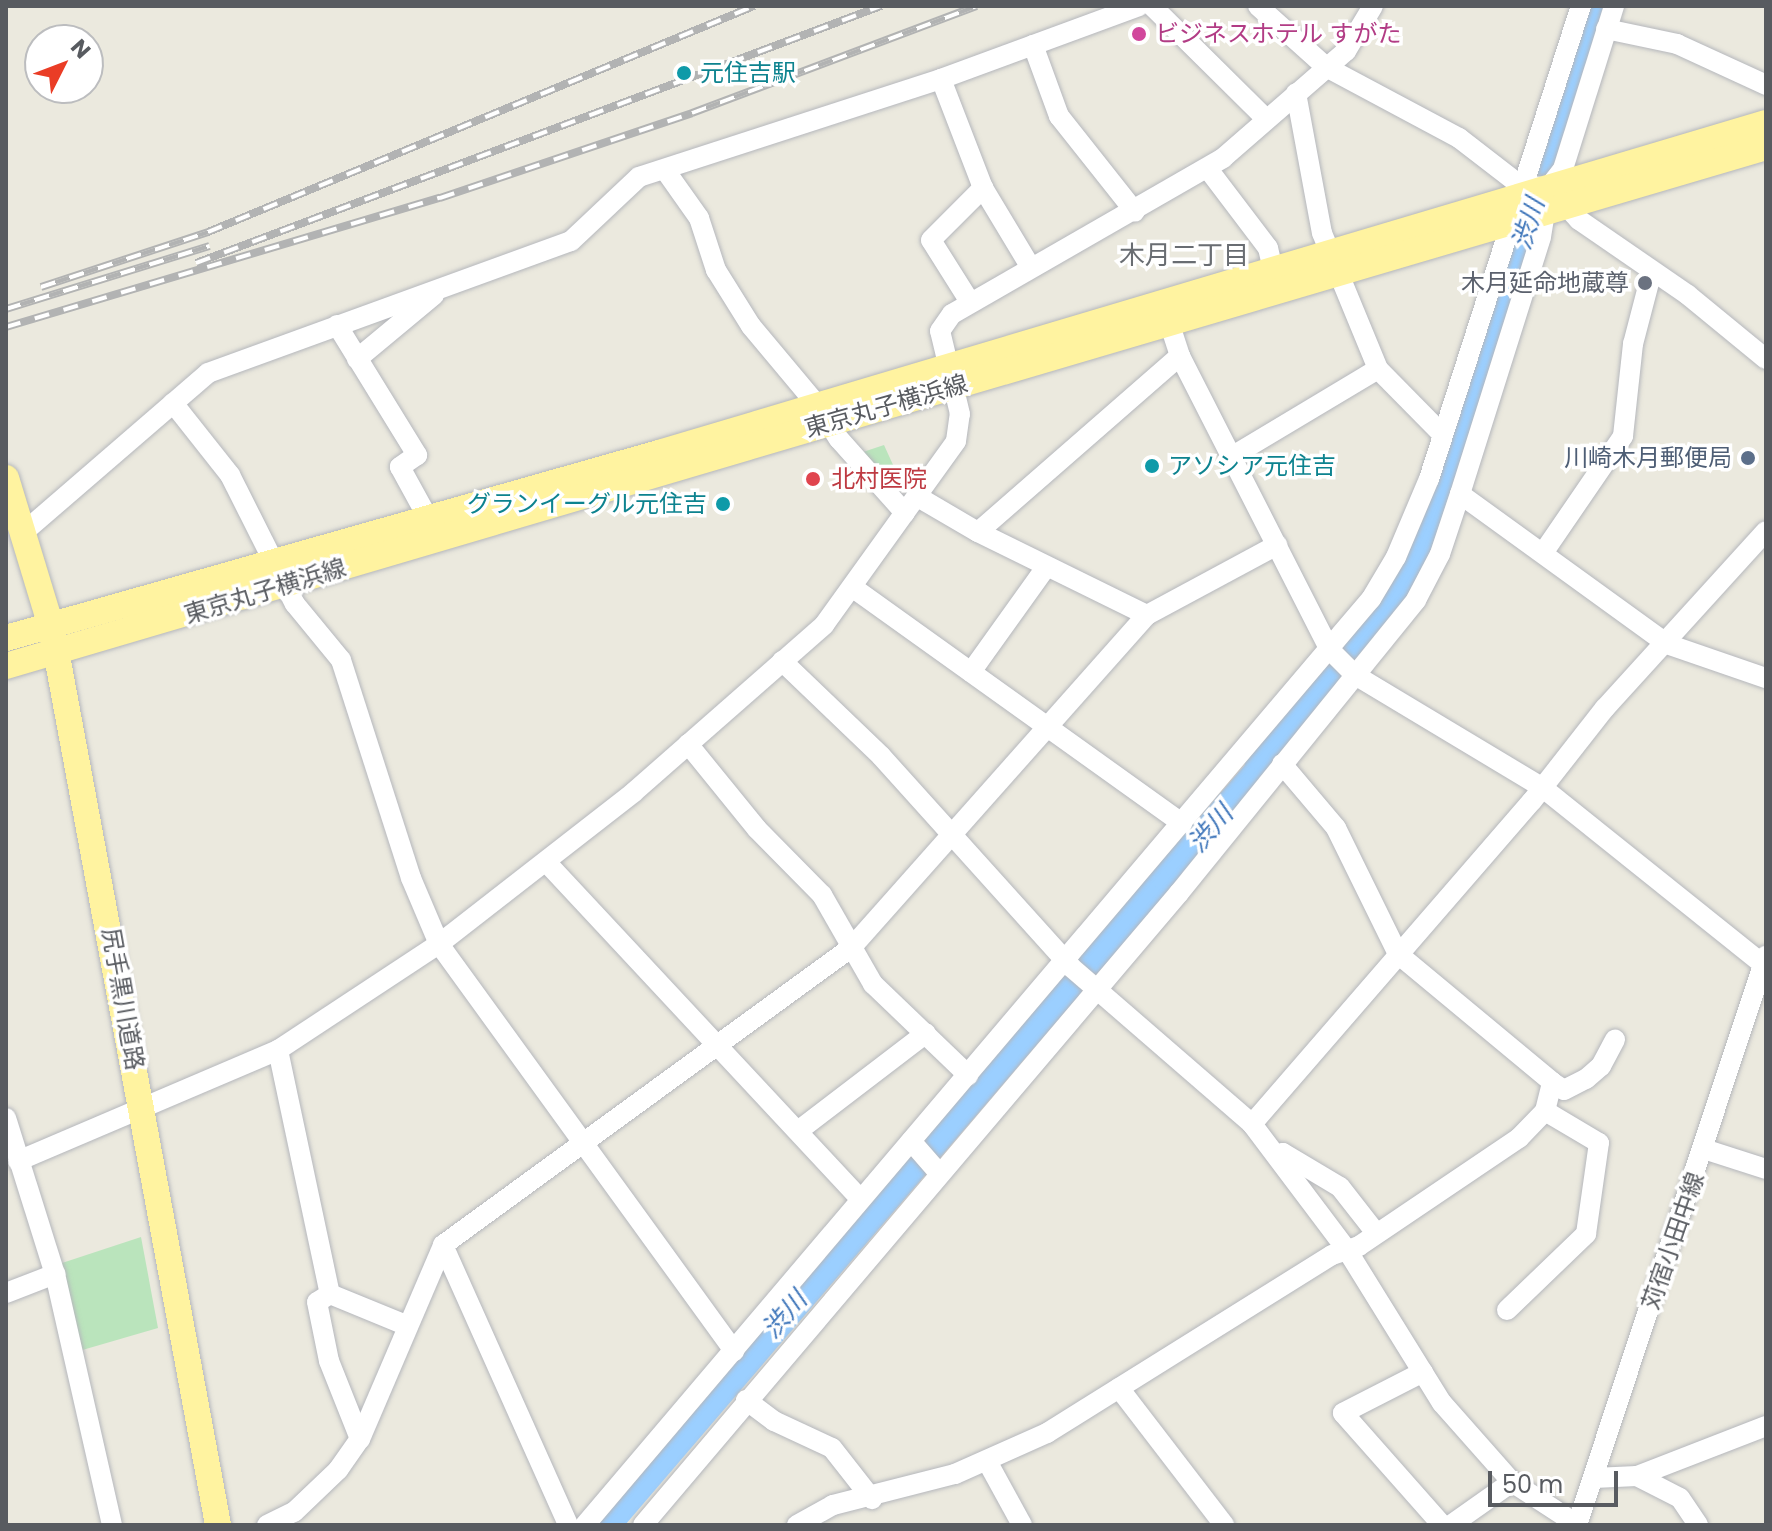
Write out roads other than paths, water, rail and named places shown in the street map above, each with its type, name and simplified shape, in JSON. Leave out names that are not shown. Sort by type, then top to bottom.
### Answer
[{"type":"main road","name":"東京丸子横浜線","points":[[6,666],[55,641],[1333,263],[1509,224],[1553,202],[1766,123]]},
{"type":"main road","name":"東京丸子横浜線","points":[[1333,263],[1519,191],[1553,202],[1766,147]]},
{"type":"main road","name":"東京丸子横浜線","points":[[279,575],[429,520],[824,414]]},
{"type":"main road","name":"尻手黒川道路","points":[[6,478],[55,641],[218,1525]]},
{"type":"main road","name":"東京丸子横浜線","points":[[6,638],[55,641]]},
{"type":"street","points":[[24,532],[208,373],[571,241],[639,177],[941,79],[1139,6]]},
{"type":"street","points":[[1152,6],[1266,119]]},
{"type":"street","points":[[1258,6],[1326,67],[1459,138],[1519,191]]},
{"type":"street","points":[[18,1161],[143,1111],[278,1050],[439,944],[548,864],[824,625],[852,587],[956,441],[960,414],[940,331],[952,314],[1208,169],[1346,51],[1373,6]]},
{"type":"street","points":[[585,1525],[860,1199],[914,1144],[968,1075],[1068,964],[1182,823],[1362,612],[1396,557],[1443,432],[1581,6]]},
{"type":"street","points":[[655,1520],[746,1400],[936,1169],[1282,764],[1416,600],[1440,554],[1478,440],[1614,6]]},
{"type":"street","points":[[1606,29],[1677,44],[1766,85]]},
{"type":"street","points":[[1033,45],[1059,116],[1135,212]]},
{"type":"street","points":[[941,79],[983,188],[1031,268]]},
{"type":"street","points":[[1296,93],[1305,120],[1307,172],[1333,263],[1378,369],[1443,432],[1478,440]]},
{"type":"street","points":[[1208,169],[1268,248],[1276,280]]},
{"type":"street","points":[[665,170],[699,218],[725,287],[781,365],[912,505],[978,532],[1147,615]]},
{"type":"street","points":[[970,302],[931,240],[983,188]]},
{"type":"street","points":[[1553,202],[1652,271],[1766,359]]},
{"type":"street","points":[[1543,553],[1623,436],[1633,344],[1652,271]]},
{"type":"street","points":[[357,359],[447,284]]},
{"type":"street","points":[[1166,314],[1180,356],[1330,650],[1355,675],[1543,788],[1765,960]]},
{"type":"street","points":[[337,325],[417,455],[400,467],[429,520]]},
{"type":"street","points":[[978,532],[1180,356]]},
{"type":"street","points":[[1231,457],[1378,369]]},
{"type":"street","points":[[173,403],[230,475],[268,544],[279,575],[341,660],[411,878],[439,944],[734,1351]]},
{"type":"street","points":[[1460,494],[1667,644],[1766,678]]},
{"type":"street","points":[[1252,1124],[1543,788],[1605,708],[1667,644],[1766,531]]},
{"type":"street","points":[[267,1525],[294,1512],[338,1470],[360,1439],[443,1245],[581,1141],[852,947],[1147,615],[1277,545]]},
{"type":"street","points":[[971,672],[1047,566]]},
{"type":"street","points":[[852,587],[1182,823]]},
{"type":"street","points":[[782,661],[951,833],[1068,964],[1252,1124],[1347,1250],[1442,1403],[1512,1482],[1577,1525]]},
{"type":"street","points":[[688,744],[757,829],[822,895],[873,984],[968,1075]]},
{"type":"street","points":[[1282,764],[1336,828],[1398,954],[1552,1082],[1564,1090],[1586,1079],[1601,1066],[1615,1040]]},
{"type":"street","points":[[548,864],[860,1199]]},
{"type":"street","name":"苅宿小田中線","points":[[1577,1525],[1765,960]]},
{"type":"street","points":[[798,1131],[926,1033]]},
{"type":"street","points":[[278,1050],[330,1294]]},
{"type":"street","points":[[797,1525],[833,1505],[872,1499],[987,1461],[1047,1433],[1376,1233],[1519,1138],[1545,1111],[1552,1082]]},
{"type":"street","points":[[1507,1310],[1586,1234],[1599,1143],[1545,1111]]},
{"type":"street","points":[[6,1118],[55,1274],[112,1525]]},
{"type":"street","points":[[914,1144],[936,1169]]},
{"type":"street","points":[[1704,1149],[1766,1169]]},
{"type":"street","points":[[1276,1155],[1283,1153],[1340,1187],[1376,1233]]},
{"type":"street","points":[[443,1245],[568,1525]]},
{"type":"street","points":[[6,1293],[55,1274]]},
{"type":"street","points":[[330,1294],[408,1326]]},
{"type":"street","points":[[330,1294],[317,1302],[329,1361],[360,1439]]},
{"type":"street","points":[[1423,1372],[1343,1413],[1442,1525]]},
{"type":"street","points":[[1119,1388],[1224,1525]]},
{"type":"street","points":[[746,1400],[774,1421],[832,1448],[872,1499]]},
{"type":"street","points":[[1594,1478],[1637,1476],[1766,1426]]},
{"type":"street","points":[[987,1461],[1022,1525]]},
{"type":"street","points":[[1637,1476],[1680,1498],[1698,1525]]},
{"type":"street","points":[[1451,1525],[1512,1482]]},
{"type":"waterway","name":"渋川","points":[[604,1525],[1163,873],[1180,864],[1260,772],[1262,755],[1403,585],[1437,518],[1598,6]]},
{"type":"railway","points":[[41,287],[208,232],[754,6]]},
{"type":"railway","points":[[196,263],[881,6]]},
{"type":"railway","points":[[6,327],[440,198],[692,113],[977,6]]},
{"type":"railway","points":[[6,309],[209,246]]},
{"type":"place","name":"ビジネスホテル すがた","points":[[1139,34]]},
{"type":"place","name":"元住吉駅","points":[[684,73]]},
{"type":"place","name":"木月延命地蔵尊","points":[[1645,283]]},
{"type":"place","name":"川崎木月郵便局","points":[[1748,458]]},
{"type":"place","name":"アソシア元住吉","points":[[1152,466]]},
{"type":"place","name":"北村医院","points":[[813,479]]},
{"type":"place","name":"グランイーグル元住吉","points":[[723,504]]},
{"type":"district","name":"木月二丁目","points":[[1184,256]]}]
